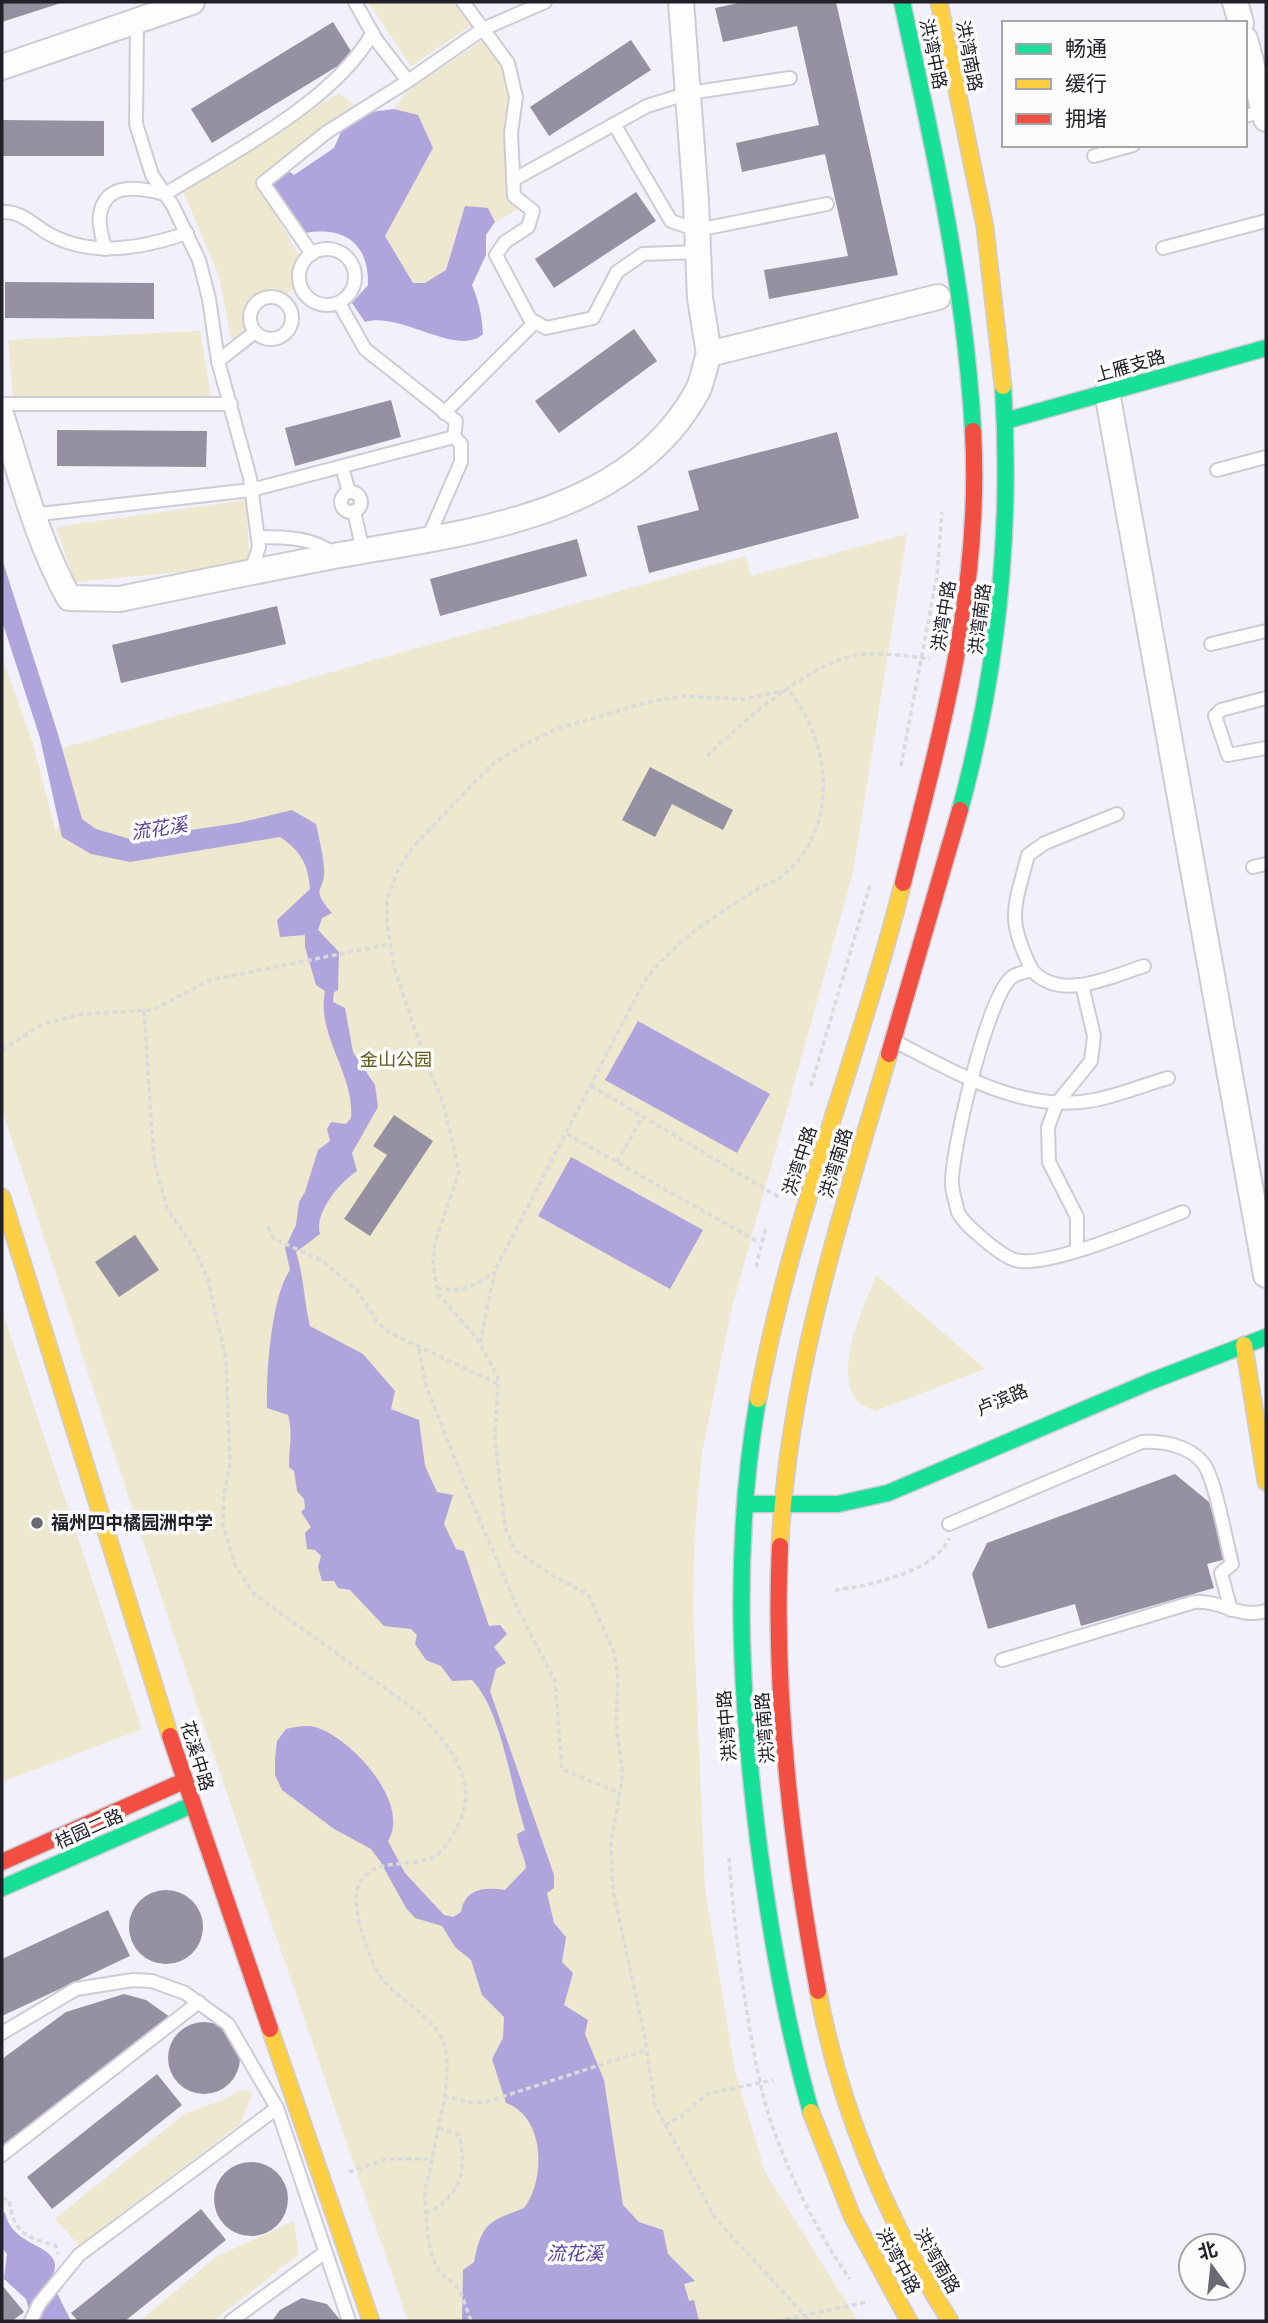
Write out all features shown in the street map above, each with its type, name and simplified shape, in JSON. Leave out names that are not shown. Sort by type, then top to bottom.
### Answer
[{"type":"main road","name":"洪湾中路","points":[[902,2],[961,282],[974,421],[970,571],[965,619],[942,734],[868,1012],[789,1260],[769,1348],[772,1483],[744,1504],[742,1661],[746,1736],[773,1944],[800,2076],[825,2154],[870,2252],[908,2321]]},
{"type":"main road","name":"洪湾南路","points":[[939,2],[990,262],[1001,350],[1007,544],[992,677],[968,780],[810,1328],[772,1483],[782,1505],[777,1562],[781,1698],[793,1827],[813,1980],[838,2086],[869,2173],[908,2252],[950,2321]]},
{"type":"main road","name":"上雁支路","points":[[1005,421],[1266,348]]},
{"type":"main road","name":"花溪中路","points":[[2,1198],[184,1781],[370,2321]]},
{"type":"main road","points":[[744,1504],[838,1504],[888,1493],[1149,1382],[1266,1337]]},
{"type":"main road","points":[[1244,1345],[1266,1482]]},
{"type":"main road","name":"桔园二路","points":[[2,1862],[184,1781]]},
{"type":"main road","name":"桔园二路","points":[[2,1888],[192,1805]]},
{"type":"street","points":[[2,67],[192,2]]},
{"type":"street","points":[[2,417],[31,515],[50,564],[69,598],[120,598],[492,526],[560,507],[623,471],[663,441],[699,388],[709,354],[700,298],[689,93],[681,2]]},
{"type":"street","points":[[1236,2],[1241,21]]},
{"type":"street","points":[[1247,44],[1261,75],[1259,115]]},
{"type":"street","points":[[709,354],[937,297]]},
{"type":"street","points":[[1107,392],[1266,1275]]},
{"type":"lane","points":[[355,2],[372,34],[408,81]]},
{"type":"lane","points":[[463,2],[508,63],[516,97],[511,133],[513,196],[533,211],[528,227],[505,243],[496,256],[508,282],[530,319],[535,322],[546,328],[593,318],[617,272],[643,254],[827,204]]},
{"type":"lane","points":[[312,254],[262,183],[327,132],[483,29],[545,2]]},
{"type":"lane","points":[[137,21],[136,124],[152,174],[187,233],[199,260],[209,299],[218,361],[251,490],[260,547],[254,562],[243,575]]},
{"type":"lane","points":[[105,249],[100,214],[112,194],[125,188],[140,188],[165,194],[321,94],[361,54],[372,34]]},
{"type":"lane","points":[[513,180],[647,106],[689,93],[790,78]]},
{"type":"lane","points":[[614,124],[671,221],[698,241]]},
{"type":"lane","points":[[1094,156],[1126,147]]},
{"type":"lane","points":[[2,212],[15,212],[76,247],[105,249],[145,245],[187,233]]},
{"type":"lane","points":[[1163,248],[1266,221]]},
{"type":"lane","points":[[332,249],[348,258],[353,266],[356,274],[352,291],[339,303],[322,305],[307,298],[301,290],[299,272],[312,254],[332,249]]},
{"type":"lane","points":[[287,304],[301,290]]},
{"type":"lane","points":[[269,297],[287,304],[292,316],[285,333],[273,339],[256,332],[250,313],[257,302],[269,297]]},
{"type":"lane","points":[[339,303],[365,349],[456,421],[454,437]]},
{"type":"lane","points":[[444,413],[535,322]]},
{"type":"lane","points":[[218,361],[256,332]]},
{"type":"lane","points":[[2,404],[231,404]]},
{"type":"lane","points":[[428,538],[461,462],[461,444],[454,437]]},
{"type":"lane","points":[[31,515],[251,490],[454,437]]},
{"type":"lane","points":[[1217,470],[1266,457]]},
{"type":"lane","points":[[342,467],[349,492],[355,493],[361,500],[360,506],[354,511],[363,551]]},
{"type":"lane","points":[[258,537],[286,537],[325,545],[335,556]]},
{"type":"lane","points":[[1211,644],[1266,631]]},
{"type":"lane","points":[[1266,698],[1220,710],[1215,716],[1228,755],[1266,748]]},
{"type":"lane","points":[[1117,814],[1045,844],[1028,855],[1013,913],[1018,941],[1032,971],[1041,980],[1069,987],[1144,966]]},
{"type":"lane","points":[[1253,867],[1266,864]]},
{"type":"lane","points":[[1032,971],[1013,976],[1003,987],[980,1045],[970,1080],[952,1184],[959,1214],[989,1244],[1015,1260],[1048,1259],[1183,1212]]},
{"type":"lane","points":[[1077,1249],[1077,1217],[1049,1162],[1048,1127],[1057,1103],[1091,1060],[1094,1036],[1082,985]]},
{"type":"lane","points":[[893,1040],[970,1080],[1022,1097],[1057,1103],[1095,1100],[1168,1078]]},
{"type":"lane","points":[[949,1524],[1142,1442],[1163,1441],[1187,1451],[1203,1463],[1231,1564],[1221,1573],[1231,1609]]},
{"type":"lane","points":[[1002,1660],[1194,1602],[1213,1601],[1253,1615],[1266,1611]]},
{"type":"lane","points":[[2,2033],[52,2001],[93,1984],[152,1981],[177,1989],[234,2032],[277,2108],[349,2321]]},
{"type":"lane","points":[[2,2155],[199,2003]]},
{"type":"lane","points":[[31,2320],[79,2255],[277,2108]]},
{"type":"lane","points":[[231,2321],[324,2253]]},
{"type":"path","points":[[707,756],[788,690],[828,665],[863,654],[920,658]]},
{"type":"path","points":[[788,690],[744,699],[683,696],[649,702],[557,729],[491,765],[438,818],[398,870],[387,899],[394,967],[413,1026],[441,1096],[459,1172],[435,1243],[433,1265],[438,1294],[480,1343],[498,1377],[495,1438],[505,1527],[515,1550],[553,1577],[587,1594],[614,1652],[618,1679],[616,1725],[623,1774],[611,1842],[612,1890],[655,2105],[715,2218],[810,2321]]},
{"type":"path","points":[[480,1343],[495,1270],[643,982],[666,953],[694,931],[786,874],[811,843],[825,784],[821,754],[805,710],[788,690]]},
{"type":"path","points":[[2,1050],[43,1024],[82,1014],[153,1010],[210,980],[390,944]]},
{"type":"path","points":[[144,1011],[153,1161],[167,1208],[195,1250],[208,1280],[226,1359],[230,1464],[224,1493],[223,1525],[235,1565],[254,1594],[418,1712],[460,1764],[467,1796],[460,1821],[448,1843],[435,1856],[379,1867],[365,1875],[357,1891],[356,1908],[363,1935],[383,1979],[439,2033],[446,2048],[443,2095],[424,2193],[433,2260],[446,2278],[457,2287],[471,2321]]},
{"type":"path","points":[[591,1086],[804,1212]]},
{"type":"path","points":[[617,1162],[643,1116]]},
{"type":"path","points":[[567,1134],[789,1260]]},
{"type":"path","points":[[268,1227],[274,1239],[321,1260],[357,1290],[383,1328],[419,1349],[498,1384]]},
{"type":"path","points":[[437,1288],[453,1290],[475,1285],[495,1270]]},
{"type":"path","points":[[419,1349],[426,1385],[472,1502],[517,1607],[555,1681],[562,1769],[619,1793]]},
{"type":"path","points":[[835,1590],[888,1578],[927,1563],[946,1546],[951,1532],[949,1524]]},
{"type":"path","points":[[443,2095],[472,2103],[500,2098],[646,2050]]},
{"type":"path","points":[[665,2125],[685,2114],[706,2094],[800,2076]]},
{"type":"path","points":[[426,2214],[442,2206],[455,2193],[465,2158],[459,2135],[437,2127]]},
{"type":"path","points":[[322,2181],[386,2159],[432,2159]]},
{"type":"path","points":[[2,2198],[9,2200],[13,2223],[22,2233],[56,2246],[61,2261],[56,2283]]},
{"type":"path","points":[[777,2321],[894,2295]]},
{"type":"green space","points":[[368,2],[452,2],[470,26],[411,66]]},
{"type":"green space","points":[[486,38],[504,63],[512,95],[508,112],[506,191],[520,208],[495,222],[488,208],[456,233],[446,270],[425,284],[414,284],[385,236],[433,148],[418,115],[394,109],[406,92]]},
{"type":"green space","points":[[339,93],[358,108],[258,182],[299,256],[294,270],[293,289],[286,293],[265,291],[246,304],[244,328],[232,342],[219,276],[183,191]]},
{"type":"green space","points":[[200,331],[211,396],[13,396],[8,340]]},
{"type":"green space","points":[[246,500],[249,557],[234,567],[75,582],[56,527]]},
{"type":"green space","name":"金山公园","points":[[907,534],[853,872],[732,1307],[702,1452],[695,1529],[693,1608],[705,1889],[735,2071],[765,2172],[858,2321],[408,2321],[196,1703],[2,1109],[2,657],[33,744],[56,833],[72,787],[62,748],[745,556],[751,576]]},
{"type":"green space","points":[[876,1275],[985,1369],[875,1411],[858,1402],[850,1387],[849,1355]]},
{"type":"green space","name":"福州四中橘园洲中学","points":[[4,1317],[142,1729],[2,1782],[2,1318]]},
{"type":"green space","points":[[241,2090],[253,2092],[240,2124],[79,2245],[55,2219],[184,2114],[223,2100]]},
{"type":"green space","points":[[294,2221],[299,2254],[213,2321],[140,2321],[216,2257]]},
{"type":"water","points":[[394,109],[418,115],[433,148],[385,236],[413,283],[425,283],[446,270],[465,206],[488,208],[495,222],[486,235],[486,255],[472,285],[480,309],[483,334],[472,340],[444,338],[379,320],[365,322],[352,303],[368,285],[364,259],[359,249],[352,241],[332,232],[305,233],[270,183],[287,170],[294,175],[334,148],[345,123],[363,113]]},
{"type":"water","name":"流花溪","points":[[2,559],[82,819],[96,829],[130,839],[238,823],[292,810],[316,824],[324,868],[319,893],[332,913],[322,918],[318,930],[339,952],[338,990],[334,992],[333,1002],[345,1008],[353,1052],[375,1085],[378,1107],[352,1153],[357,1171],[343,1183],[324,1208],[319,1226],[320,1234],[296,1252],[310,1326],[363,1354],[395,1391],[391,1409],[419,1420],[425,1466],[437,1492],[453,1495],[444,1524],[456,1549],[464,1551],[489,1626],[500,1625],[507,1634],[494,1647],[506,1663],[496,1669],[490,1691],[554,1875],[554,1888],[547,1893],[554,1923],[566,1937],[562,1962],[573,1973],[564,2005],[588,2020],[585,2034],[604,2080],[623,2205],[639,2222],[663,2230],[668,2254],[695,2281],[684,2284],[689,2301],[694,2300],[699,2321],[462,2321],[463,2270],[474,2262],[484,2231],[495,2221],[524,2208],[536,2181],[538,2150],[535,2135],[519,2110],[506,2103],[492,2059],[503,2038],[504,2017],[482,1995],[471,1960],[455,1947],[442,1926],[415,1918],[406,1908],[371,1849],[334,1829],[282,1790],[275,1775],[277,1741],[286,1729],[314,1727],[347,1746],[362,1759],[385,1792],[392,1809],[393,1826],[388,1841],[405,1873],[444,1915],[453,1917],[461,1912],[467,1898],[477,1891],[505,1890],[526,1868],[517,1834],[525,1830],[498,1730],[482,1694],[472,1680],[452,1681],[441,1666],[426,1660],[415,1644],[417,1635],[411,1629],[384,1626],[350,1590],[338,1588],[334,1581],[322,1581],[318,1567],[321,1556],[315,1550],[307,1549],[305,1533],[311,1527],[301,1512],[305,1508],[304,1499],[297,1491],[294,1471],[289,1467],[291,1434],[288,1415],[267,1408],[274,1317],[278,1298],[290,1270],[285,1248],[296,1225],[299,1202],[305,1192],[318,1150],[330,1141],[327,1129],[331,1122],[346,1124],[351,1118],[347,1086],[326,1024],[325,991],[316,985],[305,947],[305,935],[280,937],[277,920],[310,889],[307,872],[298,853],[280,837],[130,862],[91,854],[62,837],[40,738],[2,621]]},
{"type":"water","points":[[638,1021],[770,1094],[737,1153],[605,1080]]},
{"type":"water","points":[[571,1157],[703,1230],[670,1289],[538,1216]]},
{"type":"water","points":[[5,2212],[10,2225],[19,2235],[49,2253],[54,2260],[54,2270],[48,2283],[57,2293],[71,2321],[32,2321],[26,2299],[4,2279],[7,2254],[2,2248],[2,2214]]},
{"type":"building","points":[[2,2],[64,2],[2,22]]},
{"type":"building","points":[[743,2],[836,2],[898,275],[769,299],[764,270],[848,256],[825,154],[742,172],[736,143],[819,125],[797,26],[723,42],[715,8]]},
{"type":"building","points":[[333,22],[354,56],[212,143],[191,109]]},
{"type":"building","points":[[631,40],[651,70],[549,136],[530,107]]},
{"type":"building","points":[[2,120],[104,121],[104,156],[2,156]]},
{"type":"building","points":[[636,192],[656,221],[554,288],[535,259]]},
{"type":"building","points":[[5,282],[154,283],[154,319],[5,318]]},
{"type":"building","points":[[634,329],[657,361],[559,433],[535,401]]},
{"type":"building","points":[[391,400],[401,437],[295,466],[285,428]]},
{"type":"building","points":[[57,430],[207,431],[206,467],[57,466]]},
{"type":"building","points":[[837,432],[859,518],[649,573],[637,526],[699,510],[688,471]]},
{"type":"building","points":[[577,539],[587,576],[440,616],[430,579]]},
{"type":"building","points":[[277,606],[286,644],[121,683],[112,645]]},
{"type":"building","points":[[650,767],[733,810],[723,830],[672,804],[655,837],[622,820]]},
{"type":"building","points":[[394,1115],[433,1141],[370,1236],[344,1219],[387,1155],[373,1146]]},
{"type":"building","points":[[135,1235],[159,1270],[119,1297],[95,1262]]},
{"type":"building","points":[[1175,1474],[1209,1502],[1226,1559],[1207,1564],[1214,1588],[1081,1626],[1075,1604],[988,1629],[972,1574],[987,1543]]},
{"type":"building","points":[[166,1890],[180,1893],[192,1901],[200,1913],[203,1927],[200,1941],[192,1953],[180,1961],[166,1964],[152,1961],[140,1953],[132,1941],[129,1927],[132,1913],[140,1901],[152,1893]]},
{"type":"building","points":[[108,1910],[130,1956],[2,2016],[2,1959]]},
{"type":"building","points":[[124,1994],[146,2000],[170,2017],[2,2149],[2,2059],[66,2012]]},
{"type":"building","points":[[211,2022],[230,2032],[238,2044],[238,2072],[230,2084],[218,2092],[197,2094],[178,2084],[170,2072],[168,2051],[178,2032],[190,2024]]},
{"type":"building","points":[[157,2074],[182,2105],[52,2209],[27,2177]]},
{"type":"building","points":[[251,2162],[272,2168],[282,2178],[288,2199],[282,2220],[272,2230],[251,2236],[230,2230],[220,2220],[214,2199],[220,2178],[230,2168]]},
{"type":"building","points":[[201,2209],[226,2240],[125,2321],[78,2321],[71,2313]]},
{"type":"building","points":[[2,2285],[24,2312],[12,2321],[2,2321]]},
{"type":"building","points":[[302,2298],[327,2304],[341,2321],[272,2321],[280,2310]]},
{"type":"traffic: fast","points":[[902,2],[936,162],[955,269],[973,431]]},
{"type":"traffic: fast","points":[[1005,421],[1266,348]]},
{"type":"traffic: fast","points":[[960,810],[984,705],[999,600],[1005,493],[1003,386]]},
{"type":"traffic: fast","points":[[754,1504],[838,1504],[888,1493],[1149,1382],[1266,1337]]},
{"type":"traffic: fast","points":[[758,1399],[750,1455],[742,1567],[743,1679],[747,1735],[759,1847],[774,1947],[794,2047],[811,2112]]},
{"type":"traffic: fast","points":[[2,1888],[192,1805]]},
{"type":"traffic: slow","points":[[939,2],[985,227],[1003,386]]},
{"type":"traffic: slow","points":[[758,1399],[788,1268],[903,883]]},
{"type":"traffic: slow","points":[[780,1546],[785,1483],[805,1358],[836,1236],[889,1054]]},
{"type":"traffic: slow","points":[[2,1197],[170,1736]]},
{"type":"traffic: slow","points":[[1244,1345],[1266,1482]]},
{"type":"traffic: slow","points":[[818,1991],[839,2079],[868,2162],[905,2243],[950,2321]]},
{"type":"traffic: slow","points":[[270,2029],[371,2321]]},
{"type":"traffic: slow","points":[[811,2112],[852,2216],[909,2321]]},
{"type":"traffic: jam","points":[[903,883],[944,715],[965,604],[974,490],[973,431]]},
{"type":"traffic: jam","points":[[889,1054],[960,810]]},
{"type":"traffic: jam","points":[[780,1546],[779,1657],[786,1769],[800,1881],[818,1991]]},
{"type":"traffic: jam","points":[[170,1736],[270,2029]]},
{"type":"traffic: jam","points":[[2,1862],[184,1781]]},
{"type":"place","name":"福州四中橘园洲中学","points":[[37,1523]]}]
